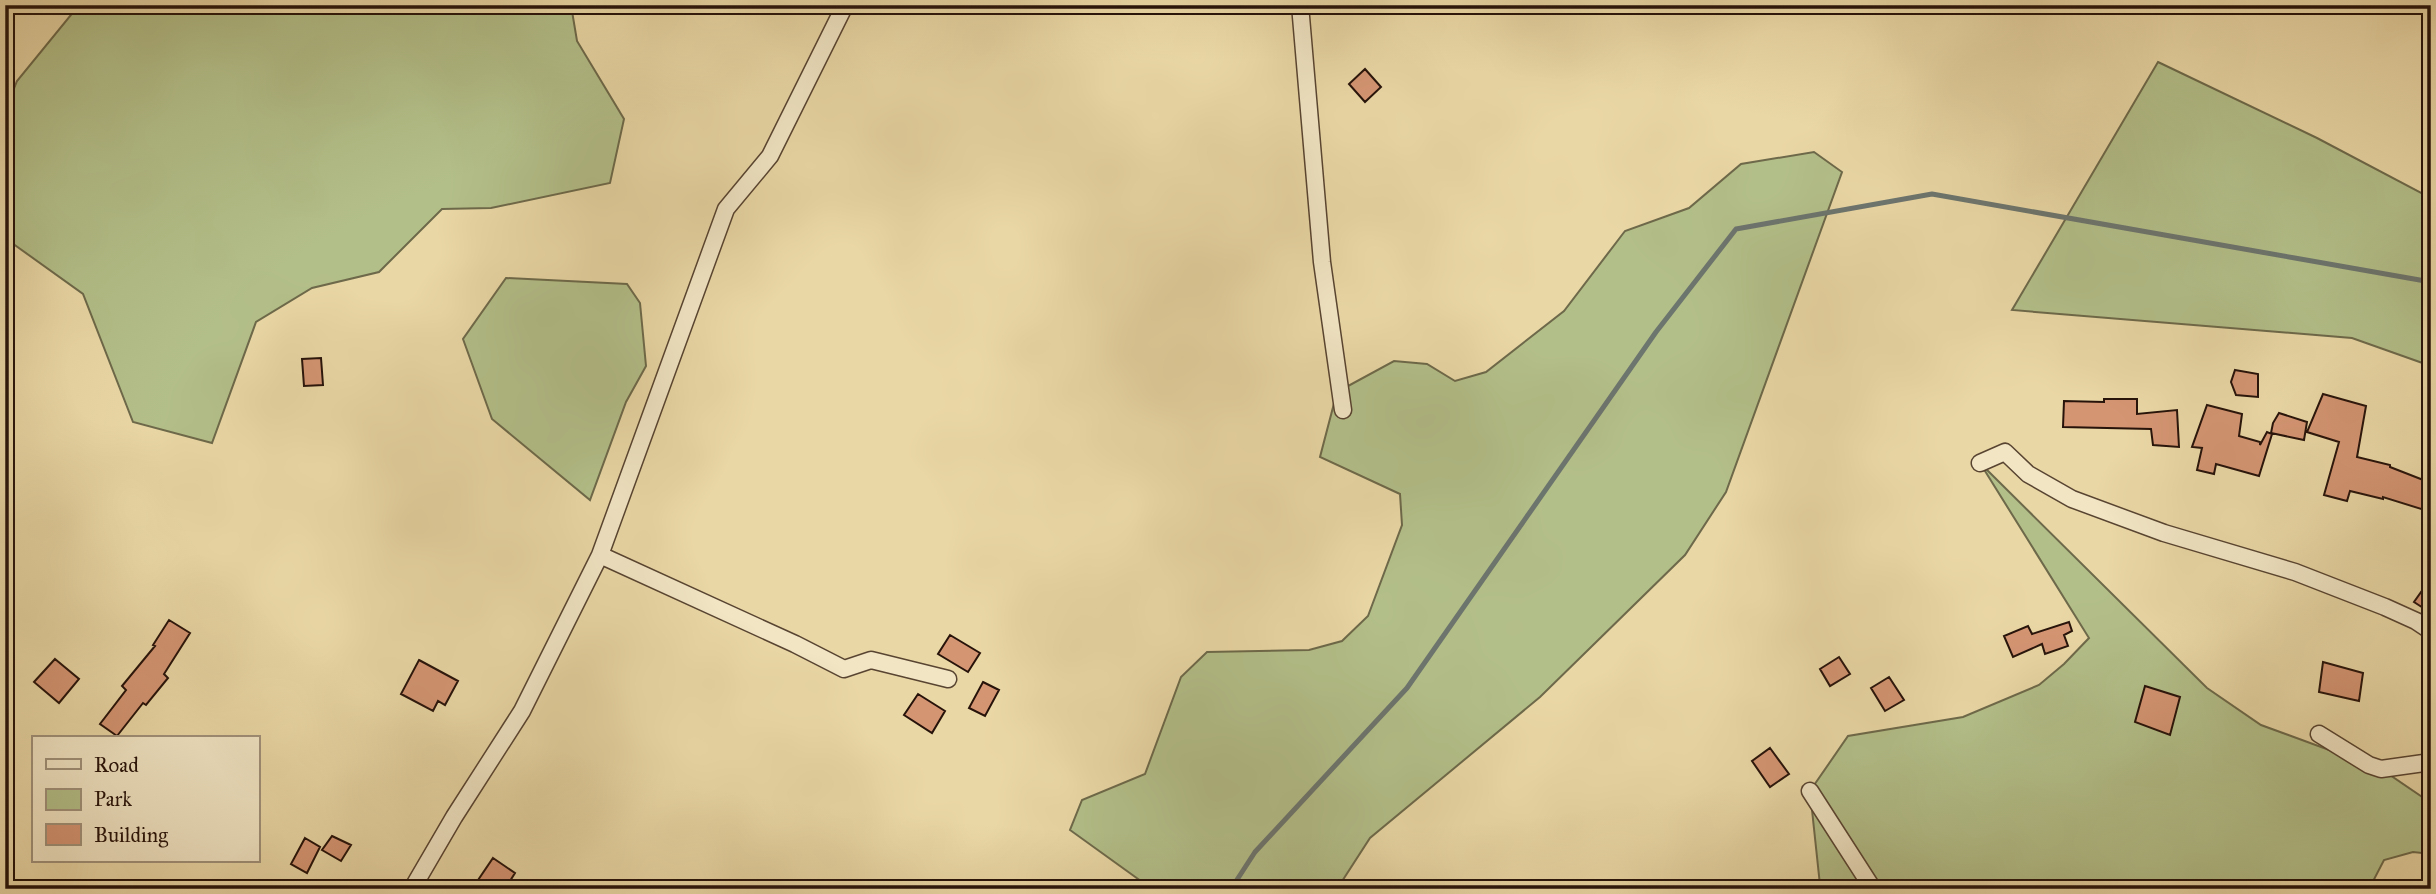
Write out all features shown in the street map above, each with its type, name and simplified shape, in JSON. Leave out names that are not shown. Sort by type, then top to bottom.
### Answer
[{"type":"street","points":[[412,889],[454,817],[522,711],[600,555],[726,209],[770,156],[845,5]]},
{"type":"street","points":[[1300,5],[1322,262],[1343,410]]},
{"type":"street","points":[[1980,463],[2005,452],[2028,474],[2072,499],[2164,533],[2295,572],[2385,607],[2431,631]]},
{"type":"street","points":[[600,555],[844,669],[871,660],[948,679]]},
{"type":"street","points":[[2319,734],[2369,765],[2381,769],[2431,762]]},
{"type":"street","points":[[1810,791],[1873,889]]},
{"type":"green space","points":[[79,5],[571,5],[577,41],[624,119],[610,183],[491,208],[442,209],[379,272],[312,288],[256,322],[212,443],[133,422],[83,294],[5,238],[5,111],[17,81]]},
{"type":"green space","points":[[2158,62],[2317,138],[2431,198],[2431,366],[2352,338],[2012,310]]},
{"type":"green space","points":[[1814,152],[1842,172],[1726,492],[1685,555],[1540,697],[1370,838],[1337,889],[1152,889],[1070,830],[1082,800],[1145,774],[1181,677],[1207,652],[1309,650],[1342,641],[1368,616],[1402,525],[1400,494],[1320,457],[1337,392],[1394,361],[1427,364],[1455,381],[1486,372],[1564,311],[1625,231],[1689,208],[1741,164]]},
{"type":"green space","points":[[506,278],[627,284],[640,303],[646,366],[626,402],[590,500],[492,419],[463,339]]},
{"type":"green space","points":[[1980,463],[2207,688],[2261,725],[2381,769],[2431,803],[2431,854],[2413,852],[2384,860],[2369,889],[1824,889],[1820,885],[1810,791],[1848,736],[1963,717],[2039,685],[2089,638]]},
{"type":"building","points":[[1365,69],[1381,87],[1365,102],[1349,84]]},
{"type":"building","points":[[321,358],[323,385],[304,386],[302,359]]},
{"type":"building","points":[[2235,370],[2258,374],[2258,397],[2236,395],[2231,382]]},
{"type":"building","points":[[2323,394],[2366,406],[2357,457],[2390,465],[2431,483],[2431,512],[2383,497],[2350,491],[2347,501],[2324,495],[2339,442],[2307,432]]},
{"type":"building","points":[[2104,399],[2137,399],[2137,414],[2177,410],[2179,447],[2153,445],[2151,429],[2063,427],[2064,401],[2104,402]]},
{"type":"building","points":[[2207,405],[2242,414],[2239,436],[2260,442],[2260,445],[2267,432],[2272,434],[2259,476],[2216,464],[2214,474],[2197,470],[2202,448],[2192,447]]},
{"type":"building","points":[[2279,413],[2307,422],[2304,440],[2271,433]]},
{"type":"building","points":[[2431,578],[2431,613],[2414,602]]},
{"type":"building","points":[[169,620],[190,633],[164,674],[168,678],[146,705],[143,703],[117,736],[100,724],[126,690],[122,686],[155,646],[153,645]]},
{"type":"building","points":[[2069,622],[2072,631],[2064,635],[2068,646],[2045,654],[2042,644],[2013,657],[2004,636],[2028,626],[2032,634]]},
{"type":"building","points":[[950,635],[980,653],[968,672],[938,654]]},
{"type":"building","points":[[1839,657],[1850,674],[1830,686],[1820,669]]},
{"type":"building","points":[[55,659],[79,679],[59,703],[34,682]]},
{"type":"building","points":[[419,660],[458,681],[445,705],[438,701],[433,711],[401,694]]},
{"type":"building","points":[[2323,662],[2363,673],[2359,701],[2319,692]]},
{"type":"building","points":[[1889,677],[1904,700],[1885,711],[1871,688]]},
{"type":"building","points":[[983,682],[999,690],[985,716],[969,708]]},
{"type":"building","points":[[2145,686],[2180,697],[2170,735],[2135,722]]},
{"type":"building","points":[[918,694],[945,711],[932,733],[904,715]]},
{"type":"building","points":[[1770,748],[1789,774],[1770,787],[1752,761]]},
{"type":"building","points":[[332,836],[351,845],[341,861],[322,850]]},
{"type":"building","points":[[305,838],[320,847],[307,873],[291,864]]},
{"type":"building","points":[[493,858],[515,873],[505,889],[472,889]]},
{"type":"waterway","points":[[1231,889],[1255,852],[1407,688],[1656,332],[1736,229],[1932,194],[2431,282]]}]
